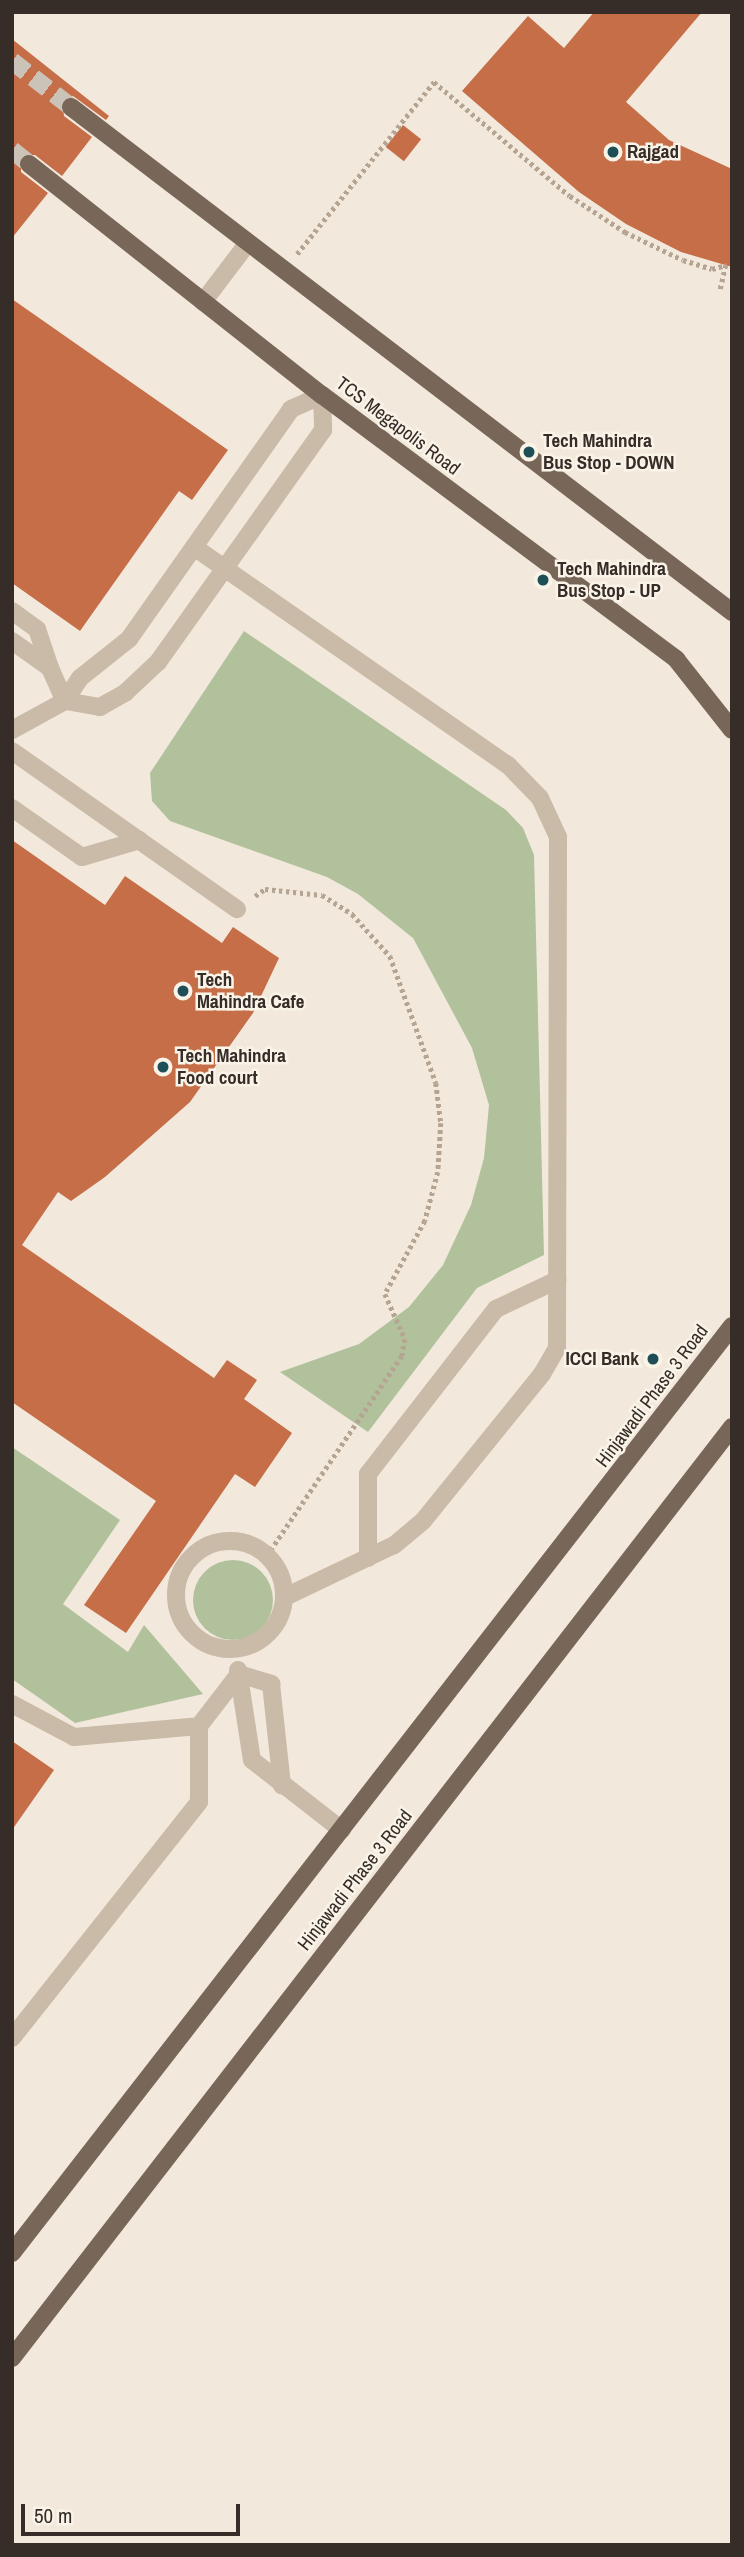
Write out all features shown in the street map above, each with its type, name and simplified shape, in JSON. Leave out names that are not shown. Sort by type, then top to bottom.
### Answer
[{"type":"main road","points":[[71,107],[732,612]]},
{"type":"main road","name":"TCS Megapolis Road","points":[[29,164],[322,395],[676,659],[732,730]]},
{"type":"main road","name":"Hinjawadi Phase 3 Road","points":[[12,2253],[732,1326]]},
{"type":"main road","name":"Hinjawadi Phase 3 Road","points":[[12,2358],[732,1427]]},
{"type":"lane","points":[[203,302],[247,244]]},
{"type":"lane","points":[[12,730],[65,701],[80,678],[129,639],[291,409],[322,395],[323,430],[158,662],[125,693],[100,707],[65,701]]},
{"type":"lane","points":[[194,547],[508,765],[540,798],[558,837],[557,1348],[542,1374],[423,1521],[368,1559],[285,1597]]},
{"type":"lane","points":[[12,611],[37,629],[65,701]]},
{"type":"lane","points":[[12,641],[50,668]]},
{"type":"lane","points":[[12,751],[237,909]]},
{"type":"lane","points":[[12,808],[82,857],[140,840]]},
{"type":"lane","points":[[368,1559],[368,1474],[496,1309],[557,1280]]},
{"type":"lane","points":[[241,1541],[268,1555],[283,1582],[285,1597],[275,1627],[250,1646],[235,1649],[205,1643],[183,1622],[177,1608],[178,1577],[196,1552],[217,1542],[241,1541]]},
{"type":"lane","points":[[235,1649],[252,1760],[342,1830]]},
{"type":"lane","points":[[239,1674],[271,1684],[282,1785]]},
{"type":"lane","points":[[12,2038],[199,1802],[200,1726],[239,1674]]},
{"type":"lane","points":[[12,1704],[74,1737],[200,1726]]},
{"type":"path","points":[[284,271],[434,82],[570,197],[625,232],[683,260],[712,269],[726,265],[720,291]]},
{"type":"path","points":[[237,909],[265,889],[289,889],[322,895],[352,914],[390,956],[436,1083],[441,1123],[439,1172],[425,1221],[385,1294],[405,1339],[402,1356],[268,1555]]},
{"type":"green space","points":[[244,631],[506,810],[523,828],[534,855],[544,1255],[477,1288],[368,1432],[280,1372],[359,1344],[409,1307],[443,1265],[471,1205],[484,1158],[489,1105],[472,1048],[413,938],[358,894],[327,877],[170,821],[152,801],[150,773]]},
{"type":"green space","points":[[12,1447],[120,1520],[63,1604],[128,1652],[144,1625],[203,1694],[75,1723],[12,1679]]},
{"type":"green space","points":[[233,1560],[248,1563],[261,1572],[270,1585],[273,1600],[270,1615],[261,1628],[248,1637],[233,1640],[218,1637],[205,1628],[196,1615],[193,1600],[196,1585],[205,1572],[218,1563]]},
{"type":"building","name":"Rajgad","points":[[594,12],[702,12],[626,102],[669,140],[732,169],[732,267],[681,252],[626,224],[579,192],[462,91],[528,16],[564,48]]},
{"type":"building","points":[[12,39],[109,116],[106,120],[73,96],[62,100],[64,116],[92,137],[62,176],[35,155],[21,156],[21,172],[48,193],[12,238]]},
{"type":"building","points":[[403,125],[421,139],[404,161],[386,147]]},
{"type":"building","points":[[12,299],[228,450],[192,500],[179,491],[80,631],[12,583]]},
{"type":"building","points":[[12,840],[105,905],[125,876],[222,943],[233,927],[279,958],[253,1013],[190,1102],[105,1177],[71,1201],[58,1192],[22,1245],[214,1378],[227,1360],[257,1380],[244,1399],[292,1433],[255,1487],[235,1474],[126,1633],[84,1605],[156,1501],[12,1402]]},
{"type":"building","points":[[12,1741],[54,1770],[12,1830]]},
{"type":"tunnel","points":[[12,61],[71,107]]},
{"type":"tunnel","points":[[12,150],[29,164]]},
{"type":"place","name":"Rajgad","points":[[613,152]]},
{"type":"place","name":"Tech Mahindra Bus Stop - DOWN","points":[[529,452]]},
{"type":"place","name":"Tech Mahindra Bus Stop - UP","points":[[543,580]]},
{"type":"place","name":"Tech Mahindra Cafe","points":[[183,991]]},
{"type":"place","name":"Tech Mahindra Food court","points":[[163,1067]]},
{"type":"place","name":"ICCI Bank","points":[[653,1359]]}]
